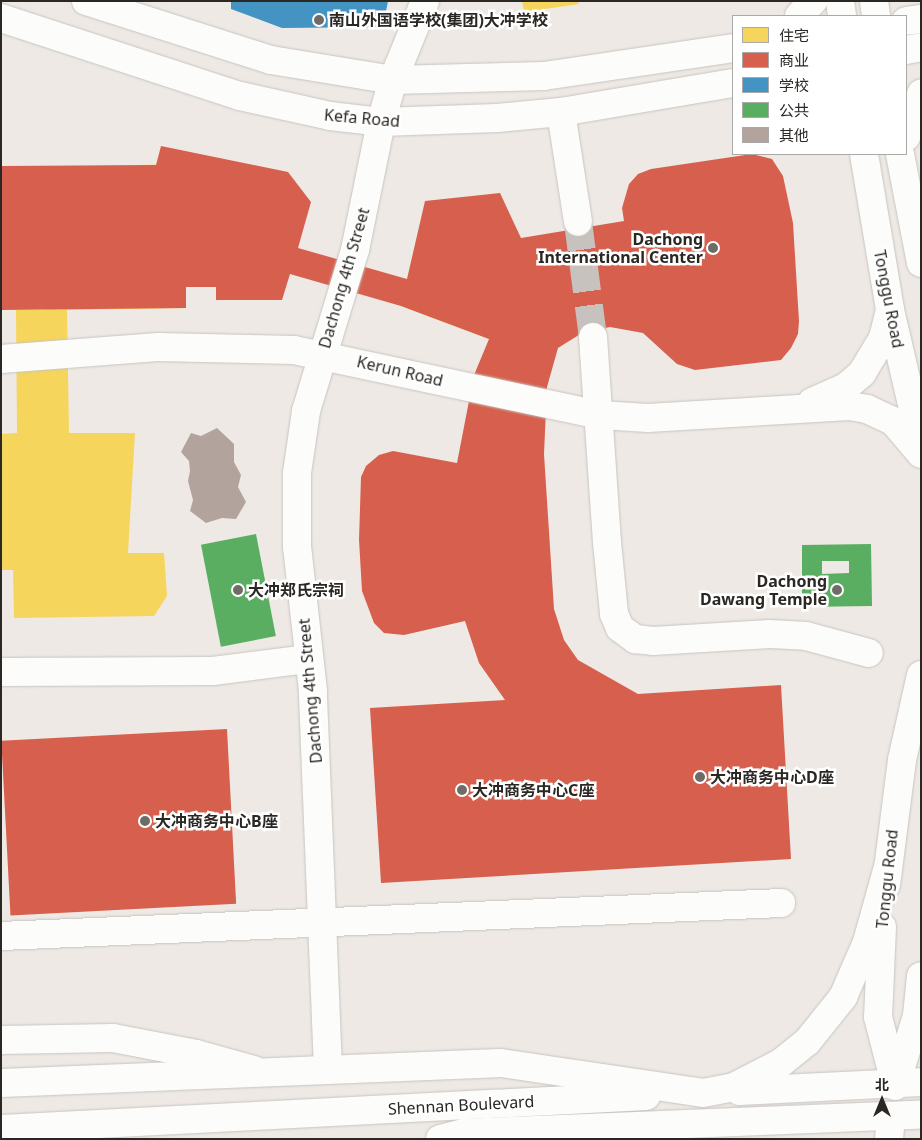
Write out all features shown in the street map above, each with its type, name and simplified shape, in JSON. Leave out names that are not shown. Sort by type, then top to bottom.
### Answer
[{"type":"street","points":[[86,1],[271,60],[393,80],[544,76],[732,48]]},
{"type":"street","name":"Dachong 4th Street","points":[[328,1070],[313,691],[308,659],[295,508],[306,411],[321,354],[355,250],[381,122],[393,80],[425,1]]},
{"type":"street","points":[[800,15],[813,1]]},
{"type":"street","points":[[840,1],[842,15]]},
{"type":"street","points":[[874,1],[876,15]]},
{"type":"street","points":[[907,22],[921,19]]},
{"type":"street","name":"Kefa Road","points":[[2,22],[240,96],[330,116],[381,122],[497,118],[561,112],[732,83]]},
{"type":"street","points":[[907,50],[921,48]]},
{"type":"street","points":[[907,134],[921,94]]},
{"type":"street","points":[[561,112],[578,222]]},
{"type":"street","name":"Tonggu Road","points":[[863,159],[890,310],[921,442]]},
{"type":"street","points":[[902,159],[921,263]]},
{"type":"street","points":[[795,409],[846,388],[862,373],[883,338],[890,310]]},
{"type":"street","points":[[593,337],[600,415],[608,561],[614,614],[620,628],[635,639],[653,641],[755,634],[806,636],[869,653]]},
{"type":"street","name":"Kerun Road","points":[[1,359],[196,346],[294,350],[321,354],[600,415],[648,418],[827,406],[867,409],[892,421],[921,454]]},
{"type":"street","points":[[1,672],[213,671],[308,659]]},
{"type":"street","name":"Tonggu Road","points":[[908,1083],[878,1017],[877,982],[888,867],[902,760],[921,675]]},
{"type":"street","points":[[1,1083],[501,1063],[703,1093],[734,1087],[760,1076],[801,1047],[825,1022],[843,997],[861,958],[888,867]]},
{"type":"street","points":[[1,936],[322,920],[781,903]]},
{"type":"street","name":"Tonggu Road","points":[[890,1127],[908,1083],[921,976]]},
{"type":"street","points":[[1,1040],[113,1038],[196,1054],[263,1073]]},
{"type":"street","name":"Shennan Boulevard","points":[[1,1129],[908,1083]]},
{"type":"street","name":"Shennan Boulevard","points":[[440,1139],[464,1133],[890,1127],[921,1115]]},
{"type":"building: 住宅","points":[[522,1],[578,1],[579,4],[524,12]]},
{"type":"building: 住宅","points":[[184,164],[186,308],[67,310],[69,433],[135,433],[128,553],[164,553],[167,596],[154,616],[14,618],[13,570],[1,570],[1,434],[17,433],[16,310],[45,310],[43,167]]},
{"type":"building: 住宅","points":[[500,193],[558,326],[561,339],[558,348],[550,351],[535,352],[489,339],[401,306],[417,237],[435,217]]},
{"type":"building: 商业","points":[[161,146],[288,172],[311,202],[298,248],[407,279],[425,201],[500,193],[521,238],[624,221],[622,208],[629,184],[638,174],[651,169],[745,155],[756,155],[772,159],[783,176],[793,223],[799,321],[798,334],[791,348],[781,360],[695,370],[677,364],[643,333],[610,327],[582,333],[558,348],[547,387],[544,454],[554,609],[564,640],[578,660],[638,694],[781,685],[791,859],[381,883],[370,708],[505,700],[479,663],[465,621],[404,635],[384,633],[374,623],[362,591],[359,540],[361,477],[366,466],[379,455],[393,451],[457,463],[474,375],[489,339],[401,306],[290,274],[282,300],[216,300],[216,287],[186,287],[186,308],[1,310],[2,166],[156,165]]},
{"type":"building: 商业","name":"大冲商务中心B座","points":[[227,729],[236,904],[10,916],[1,741]]},
{"type":"building: 学校","name":"南山外国语学校(集团)大冲学校","points":[[231,1],[388,1],[383,27],[282,28],[231,9]]},
{"type":"building: 公共","name":"大冲郑氏宗祠","points":[[256,534],[276,636],[221,647],[201,545]]},
{"type":"building: 公共","name":"Dachong Dawang Temple","points":[[871,544],[872,606],[802,607],[802,545]],"holes":[[[822,561],[849,561],[849,573],[822,574]]]},
{"type":"building: 其他","points":[[217,428],[234,444],[234,462],[241,475],[238,487],[246,502],[236,519],[222,518],[206,523],[190,511],[193,500],[188,481],[189,461],[181,452],[191,433],[201,436]]},
{"type":"tunnel","points":[[578,222],[593,337]]},
{"type":"place","name":"南山外国语学校(集团)大冲学校","points":[[319,20]]},
{"type":"place","name":"Dachong International Center","points":[[713,248]]},
{"type":"place","name":"大冲郑氏宗祠","points":[[238,590]]},
{"type":"place","name":"Dachong Dawang Temple","points":[[837,590]]},
{"type":"place","name":"大冲商务中心D座","points":[[700,777]]},
{"type":"place","name":"大冲商务中心C座","points":[[462,790]]},
{"type":"place","name":"大冲商务中心B座","points":[[145,821]]}]
